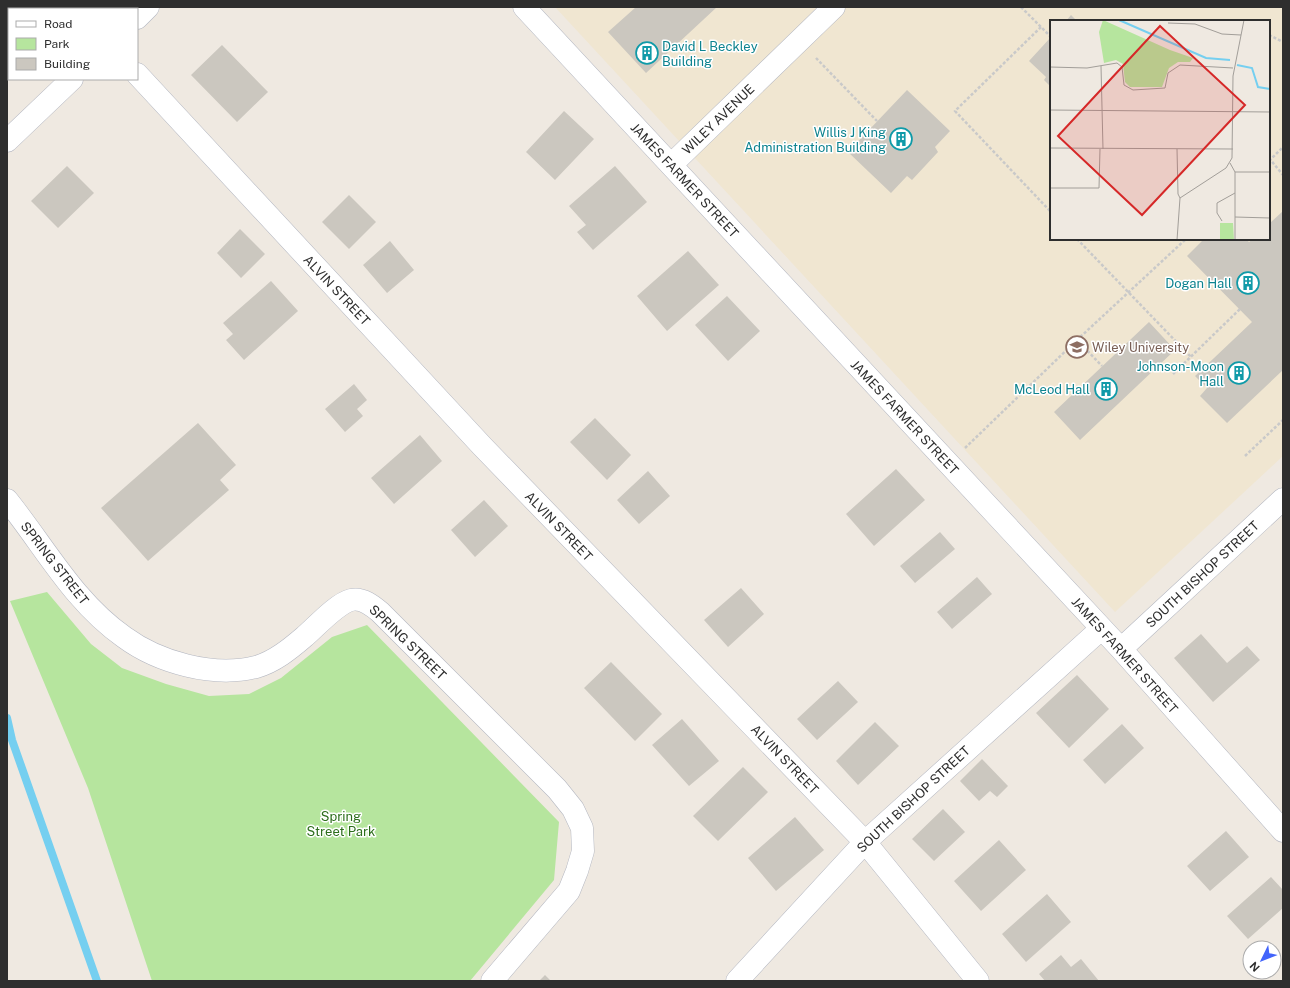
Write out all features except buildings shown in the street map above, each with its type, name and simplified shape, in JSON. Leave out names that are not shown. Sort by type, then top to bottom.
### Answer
[{"type":"street","points":[[138,17],[148,7]]},
{"type":"street","name":"JAMES FARMER STREET","points":[[524,7],[949,464],[1283,830]]},
{"type":"street","name":"WILEY AVENUE","points":[[672,165],[834,7]]},
{"type":"street","name":"ALVIN STREET","points":[[138,75],[482,446],[865,842],[978,981]]},
{"type":"street","points":[[7,140],[71,80]]},
{"type":"street","name":"SOUTH BISHOP STREET","points":[[1120,650],[1283,499]]},
{"type":"street","name":"SPRING STREET","points":[[7,500],[65,581],[91,610],[107,625],[138,647],[159,656],[196,668],[230,671],[256,667],[269,662],[305,637],[346,601],[353,599],[362,600],[380,612],[557,789],[573,809],[582,828],[583,851],[578,871],[569,891],[492,981]]},
{"type":"street","name":"SOUTH BISHOP STREET","points":[[737,981],[865,842],[1101,629]]},
{"type":"path","points":[[1021,7],[1050,36]]},
{"type":"path","points":[[1041,27],[956,111],[1050,211]]},
{"type":"path","points":[[1270,36],[1283,42]]},
{"type":"path","points":[[814,56],[877,121]]},
{"type":"path","points":[[1270,159],[1283,147]]},
{"type":"path","points":[[1270,161],[1283,175]]},
{"type":"path","points":[[1077,240],[1191,357]]},
{"type":"path","points":[[949,464],[1077,340],[1185,240]]},
{"type":"path","points":[[1173,374],[1240,310]]},
{"type":"path","points":[[1077,340],[1102,366]]},
{"type":"path","points":[[1245,456],[1283,420]]},
{"type":"shaded area","name":"Wiley University","points":[[555,7],[1283,7],[1283,456],[1115,612]]},
{"type":"green space","name":"Spring Street Park","points":[[47,592],[91,644],[122,668],[166,684],[209,696],[249,694],[281,678],[332,637],[367,625],[559,822],[554,880],[470,981],[152,981],[88,788],[10,601]]},
{"type":"waterway","points":[[7,718],[12,740],[97,981]]},
{"type":"place","name":"David L Beckley Building","points":[[647,53]]},
{"type":"place","name":"Willis J King Administration Building","points":[[901,139]]},
{"type":"place","name":"Dogan Hall","points":[[1248,283]]},
{"type":"place","name":"Wiley University","points":[[1077,347]]},
{"type":"place","name":"Johnson-Moon Hall","points":[[1239,373]]},
{"type":"place","name":"McLeod Hall","points":[[1106,389]]}]
